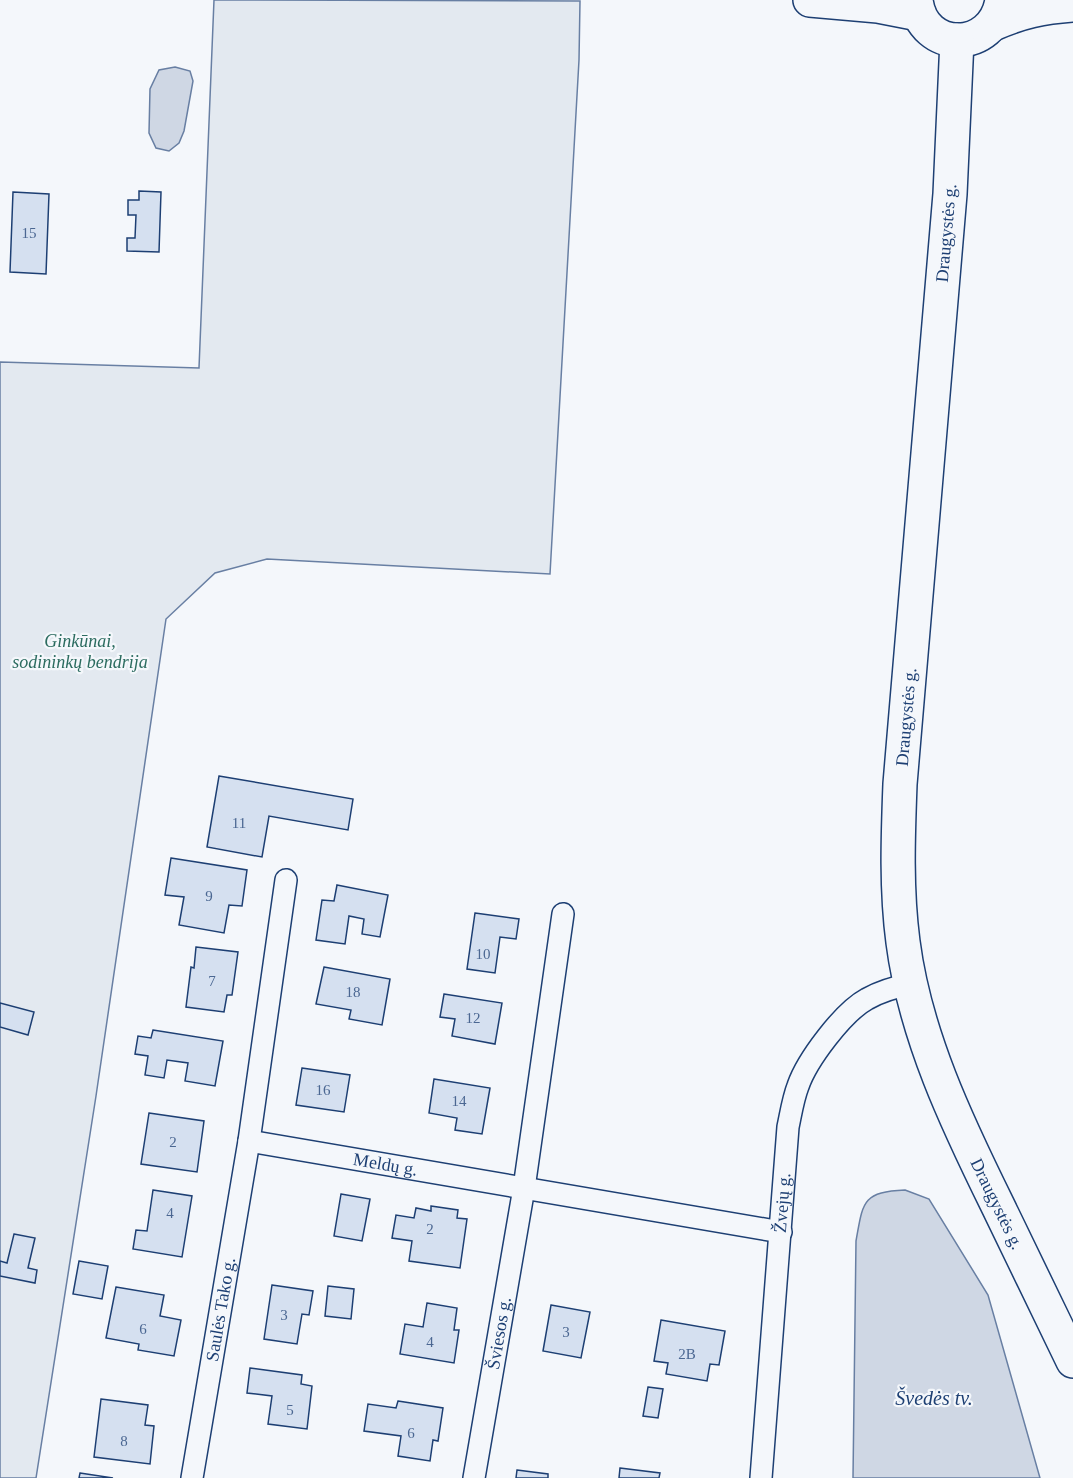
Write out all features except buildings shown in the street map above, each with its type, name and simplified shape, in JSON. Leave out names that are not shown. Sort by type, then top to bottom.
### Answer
[{"type":"main road","points":[[810,0],[918,7],[925,24],[933,32],[944,38],[957,40],[970,39],[983,34],[997,12],[1019,13],[1073,5]]},
{"type":"main road","name":"Draugystės g.","points":[[957,40],[950,194],[901,772],[897,848],[900,913],[911,984],[930,1051],[954,1112],[1073,1361]]},
{"type":"street","points":[[249,1141],[286,880]]},
{"type":"street","name":"Šviesos g.","points":[[474,1478],[524,1188],[563,914]]},
{"type":"street","name":"Žvejų g.","points":[[761,1478],[788,1127],[798,1086],[810,1061],[842,1020],[865,1000],[885,990],[911,984]]},
{"type":"street","name":"Meldų g.","points":[[249,1141],[780,1232]]},
{"type":"street","name":"Saulės Tako g.","points":[[192,1478],[249,1141]]},
{"type":"green space","name":"Ginkūnai, sodininkų bendrija","points":[[214,0],[580,1],[579,60],[550,574],[267,559],[215,573],[166,619],[96,1096],[36,1478],[0,1478],[0,362],[199,368]]},
{"type":"water","points":[[175,67],[190,71],[193,81],[184,131],[179,143],[169,151],[156,148],[149,133],[150,89],[159,70]]},
{"type":"water","name":"Švedės tv.","points":[[905,1190],[929,1199],[988,1295],[1040,1478],[853,1478],[858,1228],[863,1208],[872,1197],[880,1193]]}]
